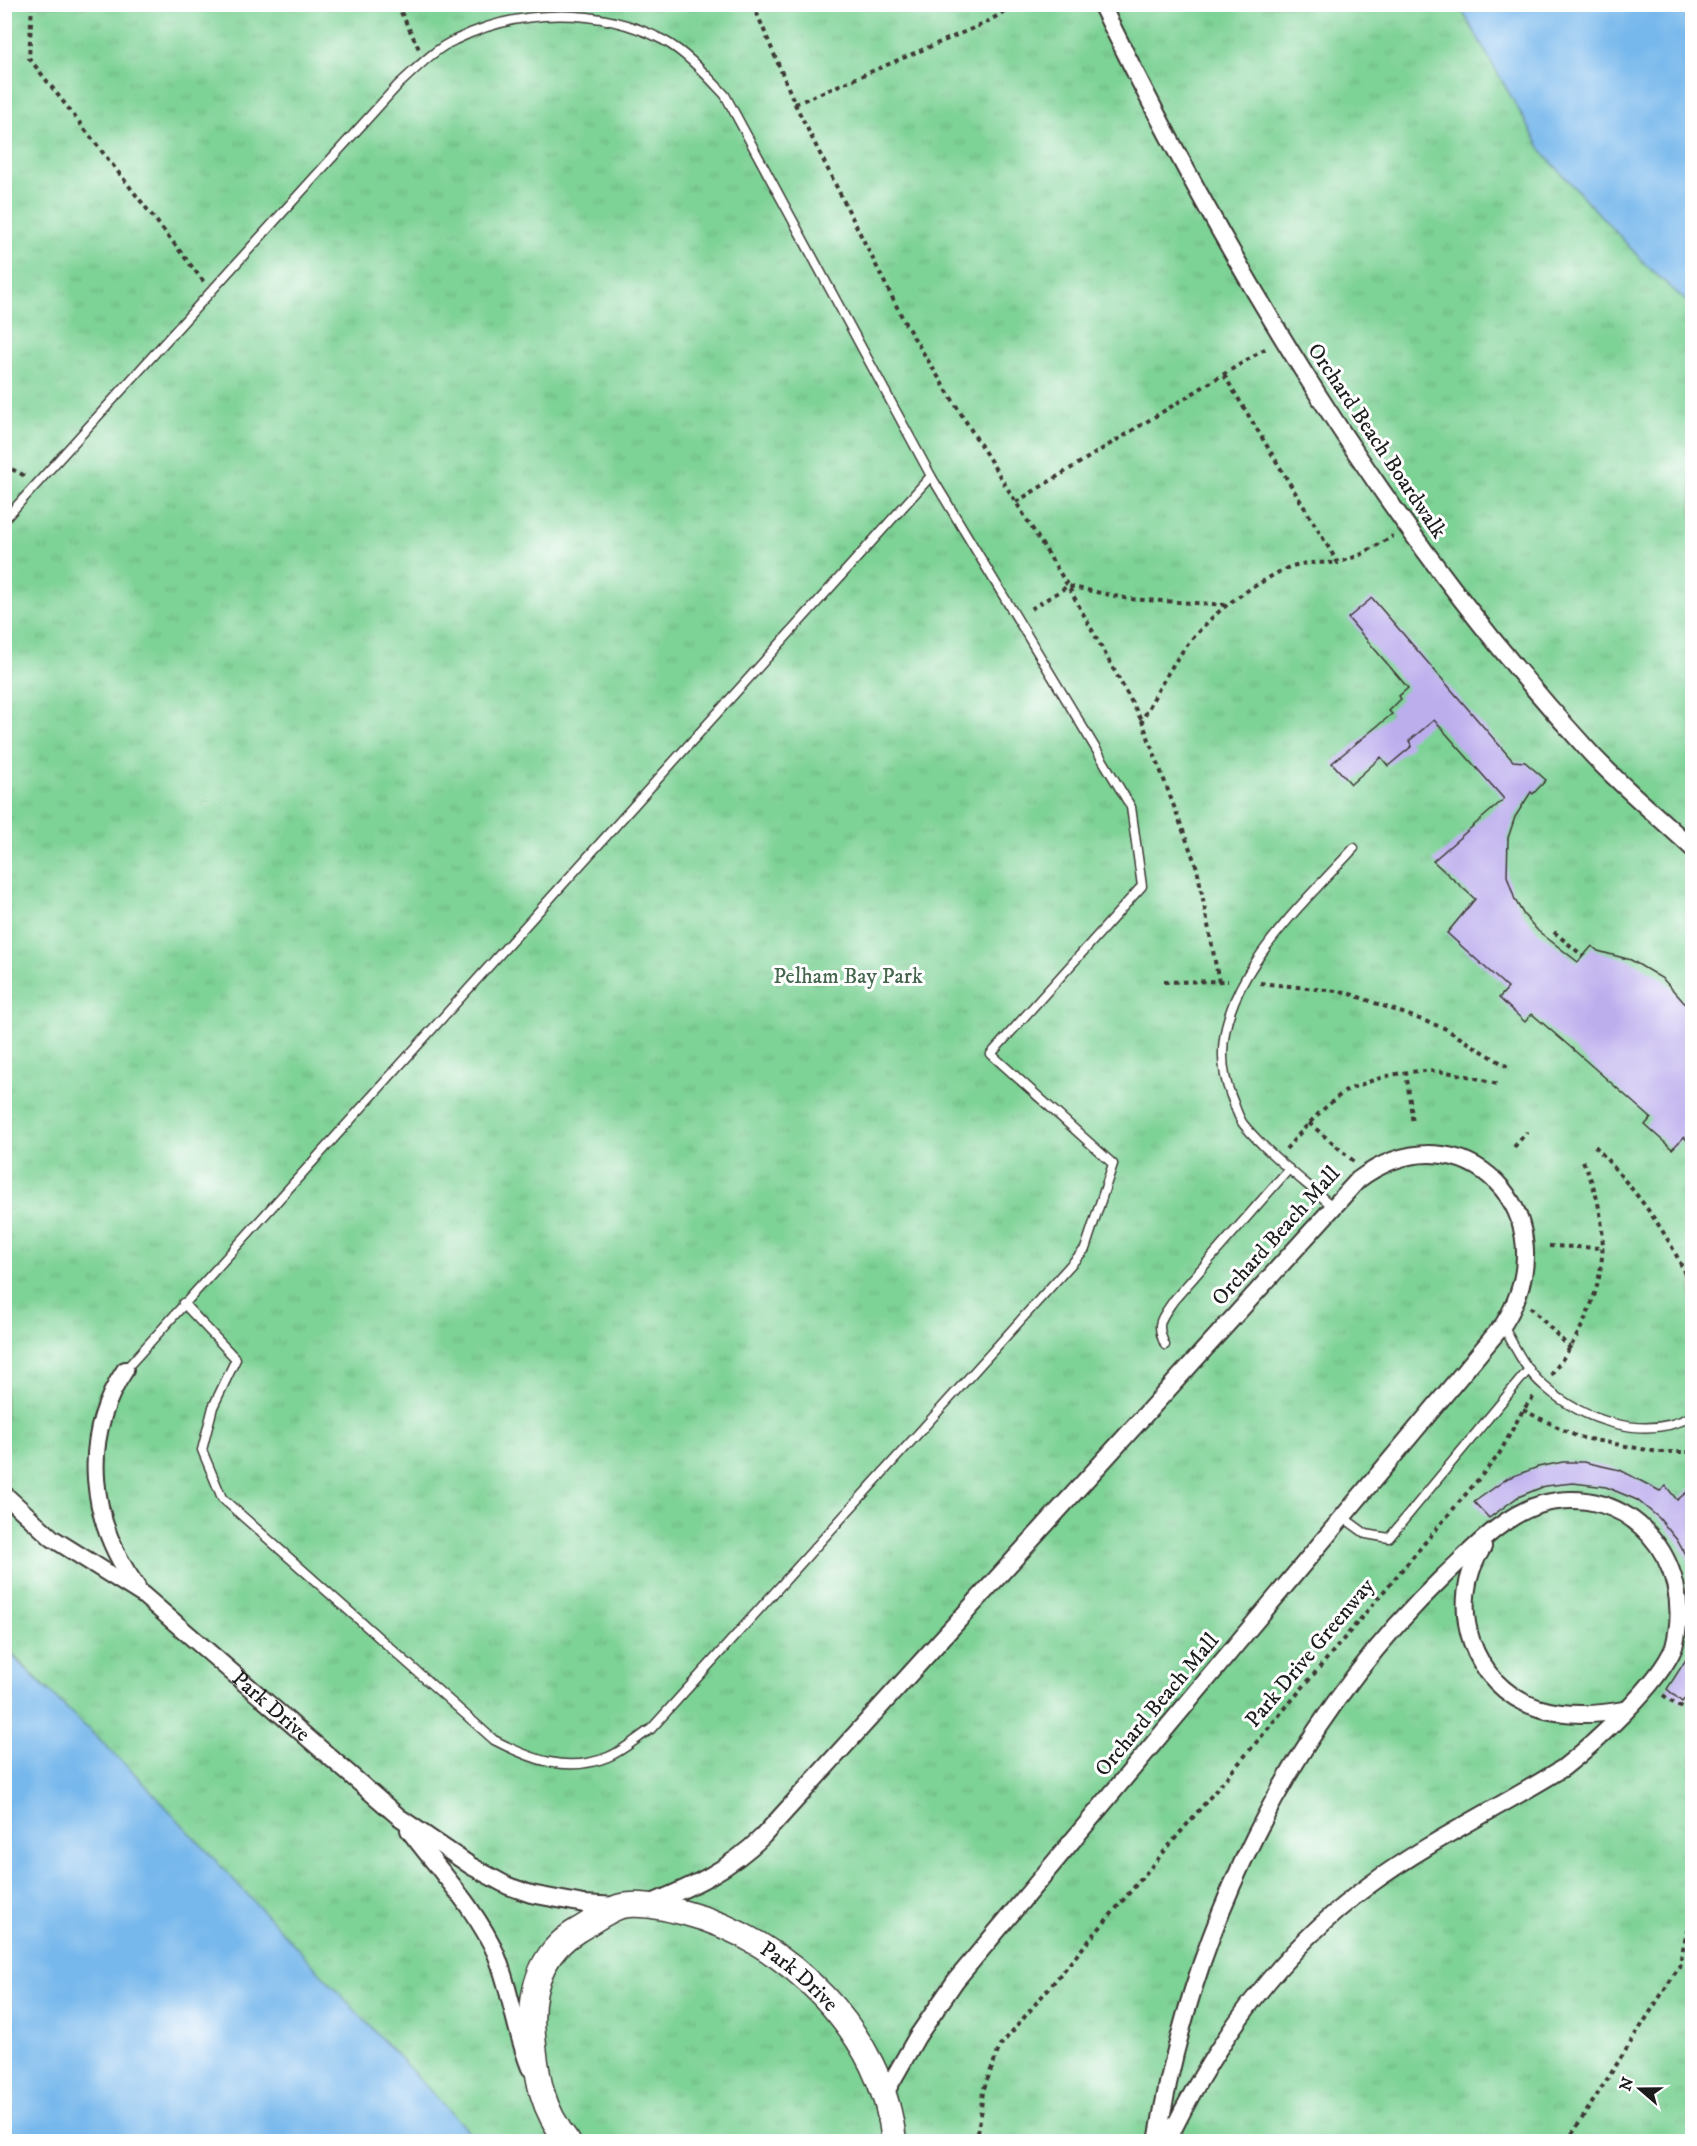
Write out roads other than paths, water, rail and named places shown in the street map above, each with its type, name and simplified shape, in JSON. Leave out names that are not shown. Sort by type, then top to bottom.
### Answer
[{"type":"street","name":"Orchard Beach Boardwalk","points":[[1101,4],[1162,128],[1282,339],[1345,439],[1408,528],[1500,650],[1588,751],[1692,848]]},
{"type":"street","name":"Orchard Beach Mall","points":[[646,1906],[714,1876],[732,1864],[763,1836],[1332,1206],[1373,1168],[1400,1158],[1443,1155],[1480,1168],[1508,1197],[1525,1235],[1524,1279],[1503,1325],[956,1980],[917,2037],[884,2095]]},
{"type":"street","name":"Park Drive","points":[[124,1370],[110,1397],[98,1434],[94,1454],[94,1476],[98,1499],[113,1548],[124,1569],[143,1595]]},
{"type":"street","name":"Park Drive","points":[[4,1494],[52,1538],[143,1595],[399,1818],[471,1866],[508,1886],[553,1900],[646,1906],[695,1915],[733,1930],[792,1968],[826,2000],[855,2037],[884,2095],[894,2142]]},
{"type":"street","points":[[1157,2142],[1167,2078],[1196,1978],[1228,1895],[1265,1817],[1323,1722],[1374,1654],[1425,1595],[1492,1534],[1521,1512],[1560,1500],[1606,1505],[1621,1510],[1650,1531],[1670,1557],[1678,1578],[1681,1598],[1679,1630],[1673,1649],[1652,1684],[1580,1755],[1563,1768],[1404,1862],[1369,1885],[1330,1916],[1282,1965],[1233,2027],[1188,2099],[1167,2142]]},
{"type":"street","points":[[1492,1534],[1471,1569],[1464,1602],[1468,1633],[1479,1657],[1494,1679],[1522,1702],[1553,1712],[1592,1715],[1624,1710]]},
{"type":"street","name":"Park Drive","points":[[399,1818],[473,1914],[490,1944],[503,1976],[519,2042],[548,2113],[568,2142]]},
{"type":"street","name":"Park Drive","points":[[539,2089],[531,2000],[540,1971],[560,1944],[621,1906]]},
{"type":"lane","points":[[4,520],[398,86],[425,60],[454,40],[495,24],[538,15],[579,16],[625,25],[664,41],[700,68],[725,95],[931,476],[1131,807],[1142,886],[991,1054],[1113,1164],[1085,1249],[651,1729],[609,1757],[572,1765],[531,1759],[494,1740],[222,1498],[202,1450],[213,1407],[236,1359],[183,1303]]},
{"type":"lane","points":[[124,1370],[931,476]]},
{"type":"lane","points":[[1332,1206],[1242,1124],[1222,1068],[1222,1043],[1228,1017],[1243,981],[1273,939],[1354,848]]},
{"type":"lane","points":[[1165,1345],[1158,1331],[1160,1320],[1174,1300],[1289,1169]]},
{"type":"lane","points":[[1503,1325],[1528,1369],[1543,1386],[1571,1406],[1601,1419],[1627,1426],[1654,1427],[1681,1422],[1692,1416]]},
{"type":"lane","points":[[1344,1518],[1366,1534],[1389,1538],[1528,1369]]},
{"type":"water","points":[[1459,5],[1692,5],[1692,306],[1648,267],[1544,154]]},
{"type":"water","points":[[5,1649],[139,1778],[477,2141],[5,2141]]},
{"type":"park label","name":"Pelham Bay Park","points":[[848,976]]}]
